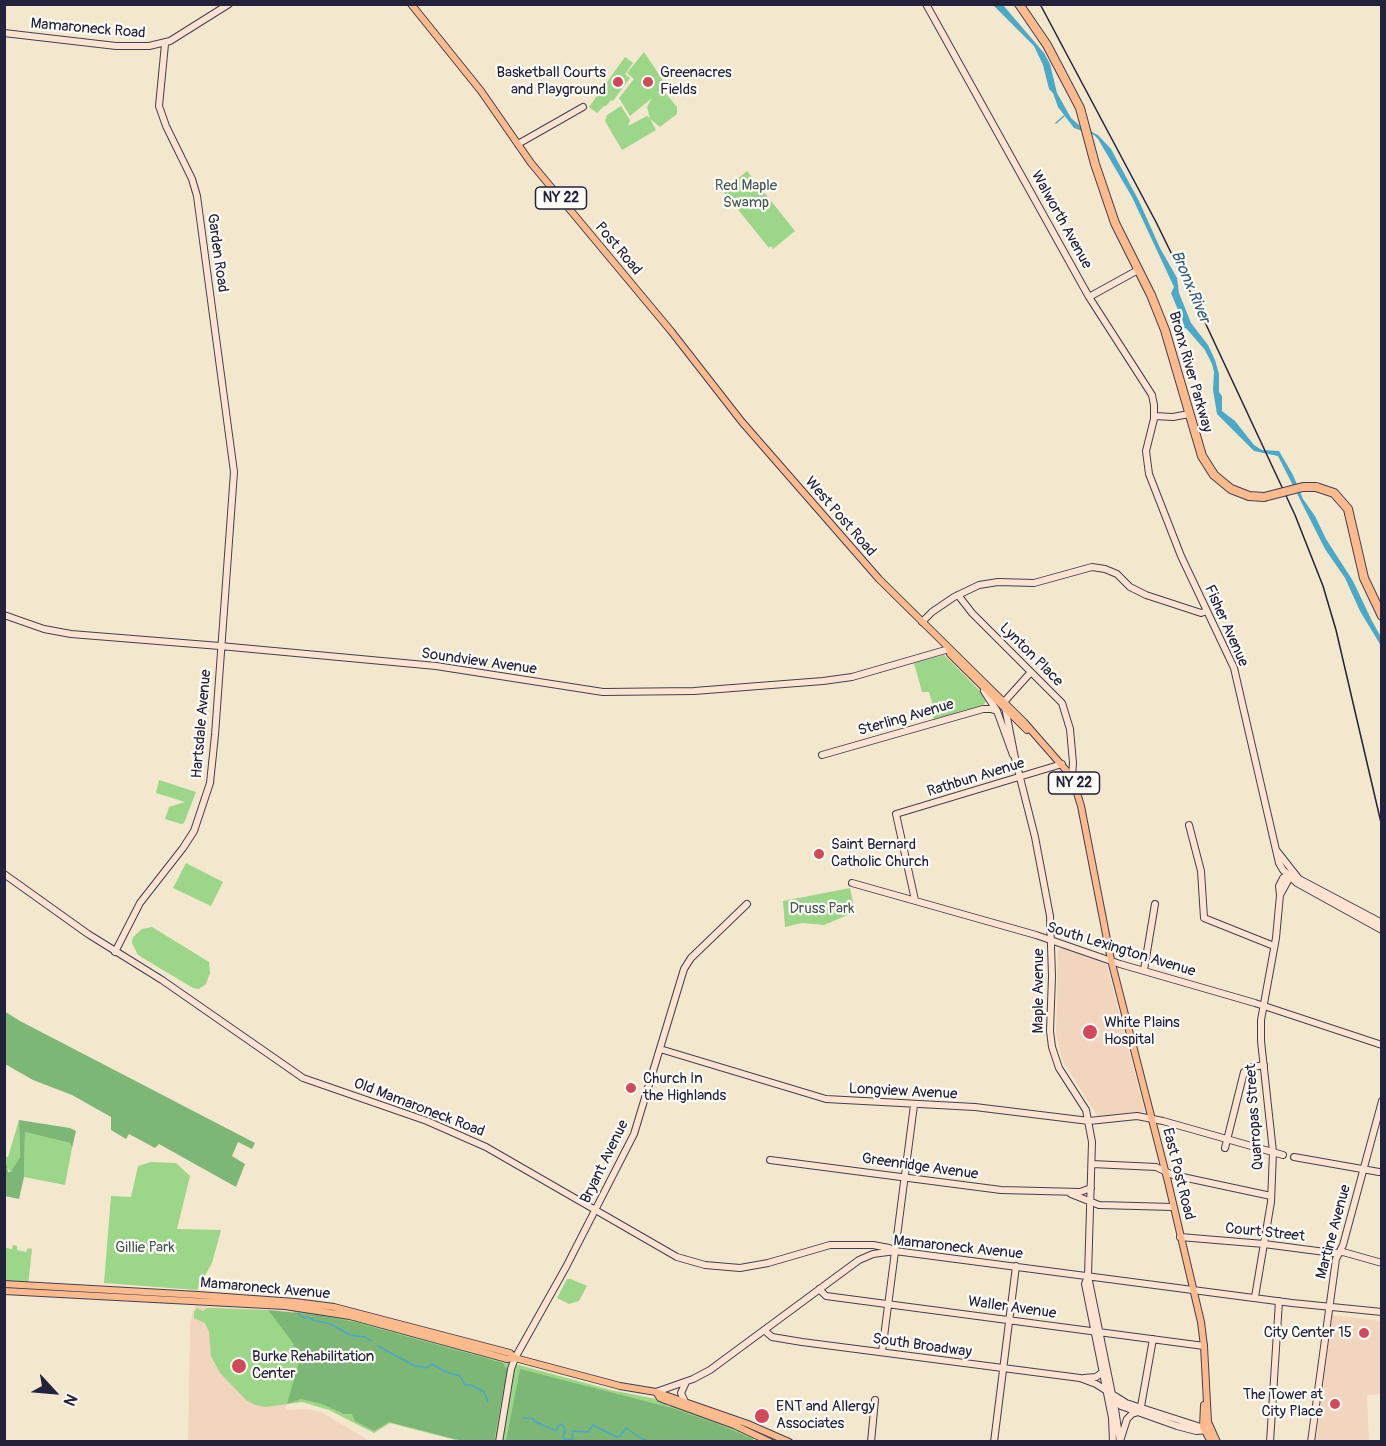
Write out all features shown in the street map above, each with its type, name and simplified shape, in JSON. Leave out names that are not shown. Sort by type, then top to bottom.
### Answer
[{"type":"highway","name":"Bronx River Parkway","points":[[1019,4],[1043,40],[1078,104],[1119,224],[1154,300],[1165,330],[1200,451],[1214,475],[1240,494],[1252,497],[1315,485]]},
{"type":"highway","name":"Bronx River Parkway","points":[[1023,4],[1047,38],[1083,105],[1088,131]]},
{"type":"highway","name":"Bronx River Parkway","points":[[1140,269],[1168,324],[1206,455],[1216,470],[1232,484],[1245,491],[1264,495]]},
{"type":"highway","points":[[1315,485],[1335,489],[1350,505],[1356,522],[1366,574],[1382,608]]},
{"type":"highway","points":[[1315,485],[1336,495],[1348,509],[1362,572],[1370,596],[1382,616]]},
{"type":"main road","name":"Post Road","points":[[411,4],[475,82],[518,144],[719,393]]},
{"type":"main road","name":"West Post Road","points":[[719,393],[861,559],[1024,722],[1034,735]]},
{"type":"main road","name":"West Post Road","points":[[949,649],[950,654],[1034,735],[1072,777],[1081,806],[1111,960]]},
{"type":"main road","name":"East Post Road","points":[[1111,960],[1193,1289],[1204,1346],[1208,1422],[1206,1430]]},
{"type":"main road","name":"Mamaroneck Avenue","points":[[4,1284],[198,1295],[334,1307],[510,1353],[515,1358]]},
{"type":"main road","name":"Mamaroneck Avenue","points":[[4,1291],[307,1309],[365,1319],[507,1359],[515,1358],[620,1386],[656,1392]]},
{"type":"main road","points":[[656,1392],[789,1442]]},
{"type":"main road","points":[[656,1392],[660,1398],[734,1425],[770,1442]]},
{"type":"main road","name":"NY 22","points":[[1206,1430],[1211,1442]]},
{"type":"main road","name":"NY 22","points":[[1206,1430],[1217,1442]]},
{"type":"street","name":"Mamaroneck Road","points":[[4,33],[143,47],[165,44],[230,4]]},
{"type":"street","name":"Walworth Avenue","points":[[926,4],[1089,297],[1151,392],[1154,401],[1154,416],[1146,451]]},
{"type":"street","name":"Garden Road","points":[[165,44],[159,106],[166,126],[192,179],[197,196],[234,472]]},
{"type":"street","points":[[518,144],[583,107]]},
{"type":"street","points":[[1089,297],[1140,269]]},
{"type":"street","points":[[1154,416],[1170,417],[1189,414]]},
{"type":"street","name":"Fisher Avenue","points":[[1146,451],[1149,474],[1166,520],[1231,659],[1277,851],[1290,874]]},
{"type":"street","name":"Hartsdale Avenue","points":[[115,952],[140,903],[187,843],[201,814],[211,776],[234,472]]},
{"type":"street","points":[[922,622],[932,612],[958,595],[982,585],[998,582],[1034,583],[1084,568],[1099,568],[1117,574],[1141,594],[1201,613],[1207,611]]},
{"type":"street","name":"Lynton Place","points":[[958,595],[966,606],[1059,699],[1068,718],[1073,763],[1072,777]]},
{"type":"street","name":"Soundview Avenue","points":[[4,615],[44,629],[71,634],[436,666],[585,690],[627,692],[694,691],[836,680],[949,649]]},
{"type":"street","points":[[1004,702],[1031,672]]},
{"type":"street","points":[[977,681],[997,711],[1015,758]]},
{"type":"street","points":[[983,709],[988,705],[989,698]]},
{"type":"street","name":"Maple Avenue","points":[[1004,702],[1047,891],[1052,941],[1050,1031],[1052,1047],[1059,1068],[1081,1101],[1089,1121],[1092,1164],[1088,1276],[1103,1372],[1111,1396],[1113,1442]]},
{"type":"street","name":"Sterling Avenue","points":[[822,755],[983,709],[997,711]]},
{"type":"street","name":"Rathbun Avenue","points":[[915,900],[896,814],[1062,764]]},
{"type":"street","points":[[1189,825],[1201,871],[1204,918],[1274,946]]},
{"type":"street","name":"Old Mamaroneck Road","points":[[4,874],[115,952],[162,980],[303,1078],[427,1121],[486,1147],[595,1211],[688,1261],[740,1268],[825,1246],[873,1245],[895,1251]]},
{"type":"street","points":[[1262,1006],[1274,946],[1279,890],[1281,882],[1290,874]]},
{"type":"street","points":[[1290,874],[1382,923]]},
{"type":"street","points":[[1290,874],[1298,883],[1382,930]]},
{"type":"street","name":"South Lexington Avenue","points":[[852,883],[1052,941],[1382,1046]]},
{"type":"street","name":"Bryant Avenue","points":[[499,1442],[511,1369],[515,1358],[634,1134],[684,969],[691,958],[747,903]]},
{"type":"street","points":[[1144,970],[1155,904]]},
{"type":"street","name":"Quarropas Street","points":[[1255,1297],[1271,1196],[1273,1152],[1261,1041],[1262,1006]]},
{"type":"street","name":"Longview Avenue","points":[[660,1049],[826,1099],[975,1107],[1089,1121],[1132,1116],[1152,1118],[1283,1155]]},
{"type":"street","points":[[1225,1149],[1244,1072],[1248,1068],[1264,1065]]},
{"type":"street","name":"Martine Avenue","points":[[1311,1442],[1336,1259],[1382,1101]]},
{"type":"street","points":[[882,1352],[914,1105]]},
{"type":"street","points":[[1294,1157],[1379,1172]]},
{"type":"street","name":"Greenridge Avenue","points":[[770,1160],[1001,1190],[1080,1192],[1091,1188]]},
{"type":"street","points":[[1092,1164],[1156,1167],[1173,1175],[1271,1196]]},
{"type":"street","name":"Greenridge Avenue","points":[[1068,1192],[1090,1203]]},
{"type":"street","points":[[1080,1192],[1090,1203],[1173,1208]]},
{"type":"street","name":"Court Street","points":[[1180,1237],[1339,1252],[1382,1263]]},
{"type":"street","name":"Old Mamaroneck Road","points":[[855,1245],[876,1253]]},
{"type":"street","name":"Mamaroneck Avenue","points":[[656,1392],[686,1382],[710,1370],[819,1288],[859,1260],[876,1253],[895,1251],[1382,1314]]},
{"type":"street","points":[[994,1442],[1016,1266]]},
{"type":"street","name":"Waller Avenue","points":[[819,1288],[826,1296],[1204,1346]]},
{"type":"street","points":[[1270,1442],[1279,1301]]},
{"type":"street","name":"South Broadway","points":[[764,1330],[772,1337],[1003,1369],[1080,1378],[1096,1377],[1103,1372]]},
{"type":"street","name":"Maple Avenue","points":[[1097,1331],[1120,1442]]},
{"type":"street","points":[[1120,1442],[1127,1419],[1140,1411],[1153,1339]]},
{"type":"street","name":"South Broadway","points":[[1080,1378],[1096,1384],[1111,1396],[1140,1411],[1177,1426],[1206,1430]]},
{"type":"street","points":[[685,1402],[681,1393],[686,1382]]},
{"type":"street","points":[[871,1442],[875,1400]]},
{"type":"shaded area","name":"White Plains Hospital","points":[[1062,947],[1106,962],[1145,1112],[1098,1117],[1062,1060],[1056,1033],[1058,951]]},
{"type":"shaded area","name":"Burke Rehabilitation Center","points":[[196,1306],[294,1311],[286,1410],[308,1409],[321,1412],[370,1441],[188,1442],[190,1325]]},
{"type":"shaded area","points":[[1332,1315],[1381,1321],[1381,1394],[1367,1395],[1369,1441],[1316,1442]]},
{"type":"green space","points":[[644,52],[666,85],[656,94],[663,90],[677,107],[677,114],[660,127],[650,119],[656,130],[622,150],[605,121],[607,115],[621,106],[630,120],[628,126],[647,116],[650,118],[647,107],[652,98],[630,116],[619,98],[634,79],[627,73]]},
{"type":"green space","name":"Basketball Courts and Playground","points":[[625,57],[633,63],[625,74],[630,78],[613,101],[611,100],[597,113],[589,107]]},
{"type":"green space","name":"Red Maple Swamp","points":[[747,171],[795,231],[773,249],[771,246],[769,248],[723,191]]},
{"type":"green space","points":[[944,655],[984,695],[987,701],[983,705],[934,719],[929,692],[922,692],[914,663]]},
{"type":"green space","points":[[159,780],[196,792],[184,823],[165,819],[169,807],[185,802],[156,793]]},
{"type":"green space","points":[[186,863],[223,882],[211,906],[173,888]]},
{"type":"green space","name":"Druss Park","points":[[850,888],[855,912],[824,925],[802,923],[785,927],[783,901]]},
{"type":"green space","points":[[152,927],[209,962],[210,973],[206,984],[199,989],[193,988],[138,955],[132,943],[133,937],[142,929]]},
{"type":"green space","points":[[4,1011],[255,1143],[252,1149],[238,1142],[232,1156],[245,1164],[236,1187],[159,1144],[155,1148],[129,1134],[126,1139],[111,1130],[111,1117],[72,1095],[33,1080],[5,1064]]},
{"type":"green space","points":[[19,1120],[20,1157],[13,1172],[10,1172],[5,1164],[4,1156],[8,1157]]},
{"type":"green space","points":[[19,1120],[70,1128],[76,1131],[72,1148],[70,1143],[25,1132],[24,1177],[19,1199],[5,1196],[4,1164],[7,1165],[8,1172],[11,1172],[20,1157]]},
{"type":"green space","points":[[25,1132],[70,1143],[72,1148],[65,1185],[24,1177]]},
{"type":"green space","name":"Gillie Park","points":[[151,1162],[176,1163],[190,1176],[177,1229],[221,1230],[212,1263],[197,1290],[104,1283],[111,1196],[131,1197],[138,1166]]},
{"type":"green space","points":[[13,1245],[17,1246],[17,1250],[26,1252],[28,1248],[32,1249],[28,1285],[5,1284],[6,1248],[12,1249]]},
{"type":"green space","points":[[567,1279],[587,1286],[579,1301],[569,1304],[557,1298]]},
{"type":"green space","points":[[197,1308],[203,1311],[207,1308],[268,1310],[291,1340],[294,1311],[354,1320],[611,1390],[656,1399],[666,1403],[669,1407],[671,1405],[732,1427],[753,1437],[754,1442],[459,1441],[390,1423],[374,1433],[329,1410],[302,1402],[266,1407],[255,1405],[246,1400],[220,1373],[211,1356],[209,1332],[205,1323],[194,1318]]},
{"type":"green space","points":[[268,1310],[318,1315],[354,1322],[503,1363],[507,1370],[494,1441],[463,1441],[389,1422],[374,1431],[355,1421],[352,1414],[344,1414],[322,1404],[301,1399],[287,1404],[298,1365],[293,1343]]},
{"type":"green space","points":[[520,1369],[672,1408],[753,1439],[752,1441],[506,1441]]},
{"type":"water","points":[[993,5],[1003,5],[1044,53],[1050,64],[1057,93],[1071,118],[1080,126],[1098,135],[1111,149],[1177,278],[1179,293],[1191,323],[1208,345],[1215,360],[1219,374],[1222,411],[1235,421],[1254,445],[1262,450],[1279,451],[1303,499],[1353,581],[1381,637],[1381,646],[1360,611],[1345,578],[1325,549],[1278,456],[1254,451],[1217,414],[1212,364],[1205,350],[1185,327],[1171,293],[1174,287],[1132,197],[1098,139],[1094,135],[1074,128],[1058,107],[1049,89],[1043,65],[1034,46]]},
{"type":"waterway","points":[[1056,123],[1064,116]]},
{"type":"waterway","points":[[1176,329],[1187,327]]},
{"type":"waterway","points":[[298,1313],[304,1318],[308,1317],[331,1324],[350,1335],[365,1337],[371,1341]]},
{"type":"waterway","points":[[378,1346],[413,1365],[426,1368],[432,1364],[446,1372],[460,1376],[465,1385],[471,1385],[484,1392],[488,1402]]},
{"type":"waterway","points":[[523,1418],[534,1419],[556,1431],[562,1424],[565,1430],[563,1437],[566,1440],[572,1439],[573,1431],[588,1432],[593,1425],[617,1437],[626,1428],[651,1442]]},
{"type":"railway","points":[[1040,4],[1156,222],[1295,515],[1323,586],[1336,630],[1382,827]]},
{"type":"place","name":"Basketball Courts and Playground","points":[[618,82]]},
{"type":"place","name":"Greenacres Fields","points":[[648,82]]},
{"type":"place","name":"Saint Bernard Catholic Church","points":[[819,854]]},
{"type":"place","name":"White Plains Hospital","points":[[1090,1032]]},
{"type":"place","name":"Church In the Highlands","points":[[631,1088]]},
{"type":"place","name":"City Center 15","points":[[1364,1333]]},
{"type":"place","name":"Burke Rehabilitation Center","points":[[239,1366]]},
{"type":"place","name":"The Tower at City Place","points":[[1335,1404]]},
{"type":"place","name":"ENT and Allergy Associates","points":[[762,1416]]},
{"type":"water label","name":"Bronx River","points":[[1190,287]]}]
